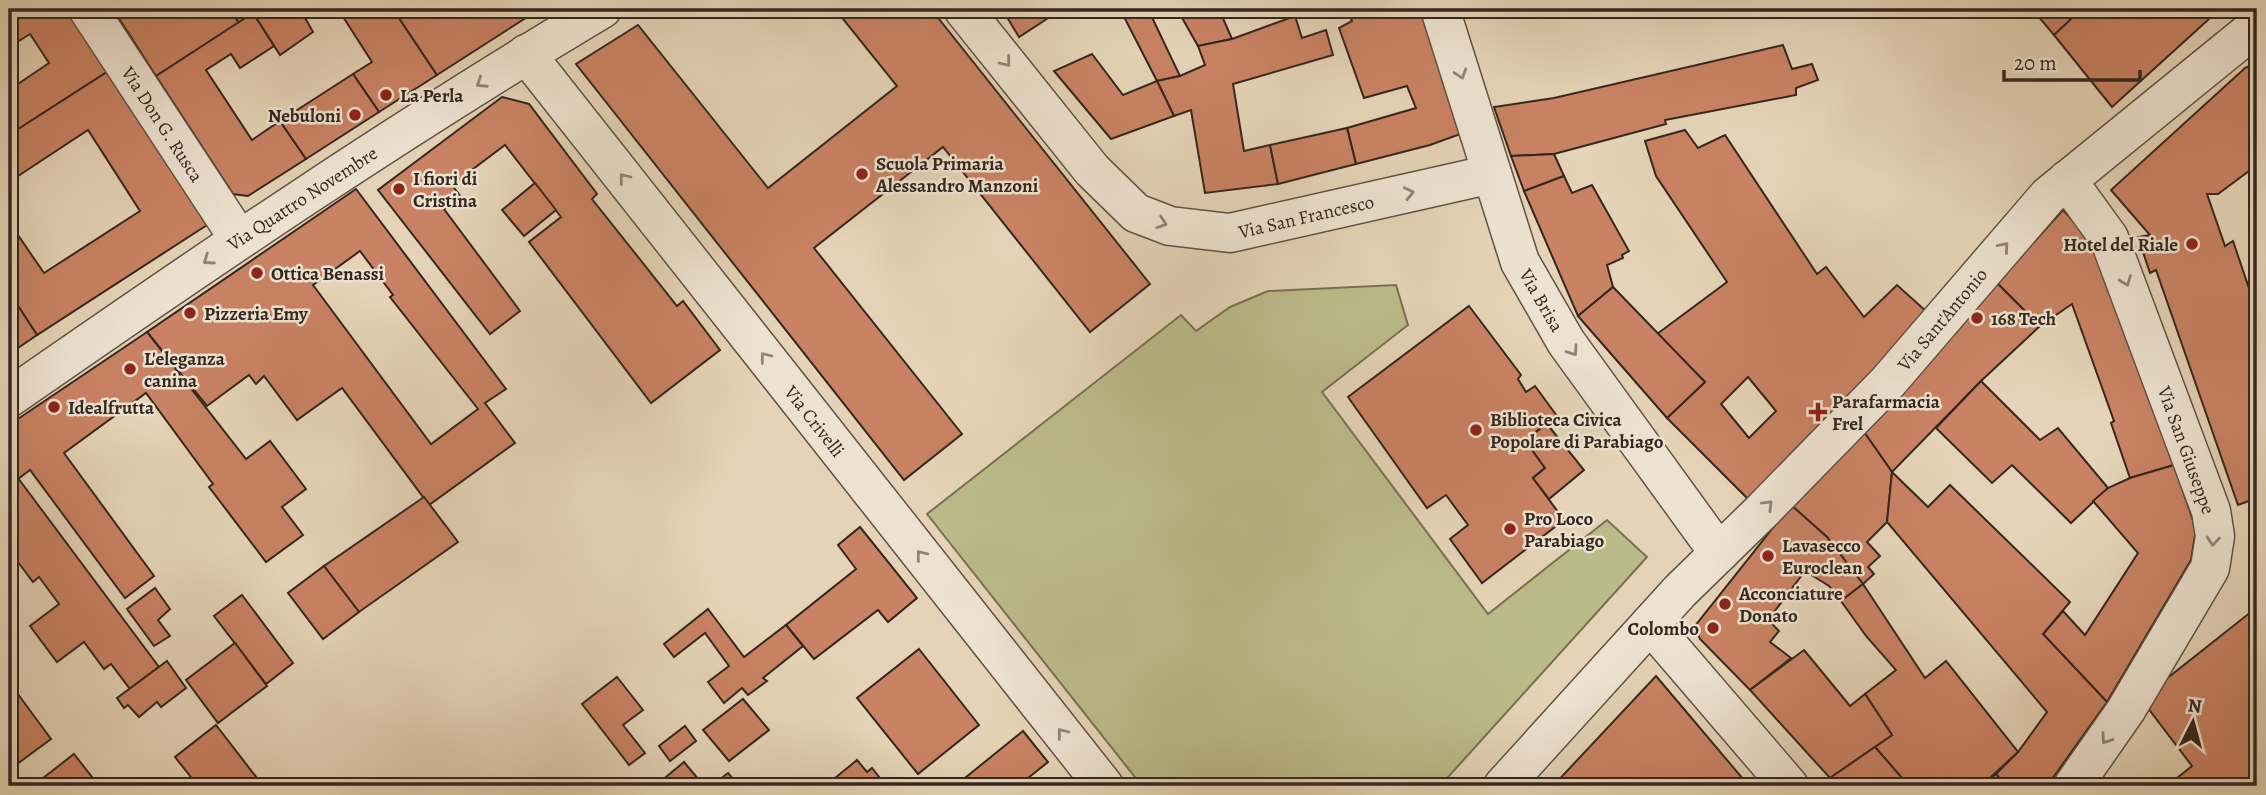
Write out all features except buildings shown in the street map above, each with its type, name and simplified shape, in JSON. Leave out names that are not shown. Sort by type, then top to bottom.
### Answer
[{"type":"street","name":"Via Don G. Rusca","points":[[88,9],[239,239]]},
{"type":"street","name":"Via Quattro Novembre","points":[[9,398],[239,239],[526,54],[602,9]]},
{"type":"street","name":"Via San Francesco","points":[[964,9],[1091,170],[1136,213],[1170,226],[1230,233],[1492,174]]},
{"type":"street","name":"Via Brisa","points":[[1440,9],[1520,261],[1566,342],[1719,553]]},
{"type":"street","name":"Via Sant'Antonio","points":[[1503,786],[1680,591],[1888,382],[2048,196],[2257,26]]},
{"type":"street","name":"Via Crivelli","points":[[526,54],[1104,786]]},
{"type":"street","name":"Via San Giuseppe","points":[[2067,180],[2109,238],[2211,511],[2216,536],[2210,568],[2126,710],[2073,786]]},
{"type":"street","points":[[1650,624],[1789,786]]},
{"type":"shaded area","points":[[1396,285],[1408,325],[1322,392],[1488,614],[1607,520],[1647,557],[1440,786],[1142,786],[927,514],[1181,315],[1196,331],[1230,307],[1268,291]]},
{"type":"place","name":"La Perla","points":[[386,95]]},
{"type":"place","name":"Nebuloni","points":[[355,115]]},
{"type":"place","name":"Scuola Primaria Alessandro Manzoni","points":[[862,174]]},
{"type":"place","name":"I fiori di Cristina","points":[[399,189]]},
{"type":"place","name":"Hotel del Riale","points":[[2192,244]]},
{"type":"place","name":"Ottica Benassi","points":[[257,273]]},
{"type":"place","name":"Pizzeria Emy","points":[[190,313]]},
{"type":"place","name":"168 Tech","points":[[1977,318]]},
{"type":"place","name":"L'eleganza canina","points":[[130,369]]},
{"type":"place","name":"Idealfrutta","points":[[54,407]]},
{"type":"place","name":"Parafarmacia Frel","points":[[1818,412]]},
{"type":"place","name":"Biblioteca Civica Popolare di Parabiago","points":[[1476,430]]},
{"type":"place","name":"Pro Loco Parabiago","points":[[1510,529]]},
{"type":"place","name":"Lavasecco Euroclean","points":[[1768,556]]},
{"type":"place","name":"Acconciature Donato","points":[[1725,604]]},
{"type":"place","name":"Colombo","points":[[1713,628]]}]
